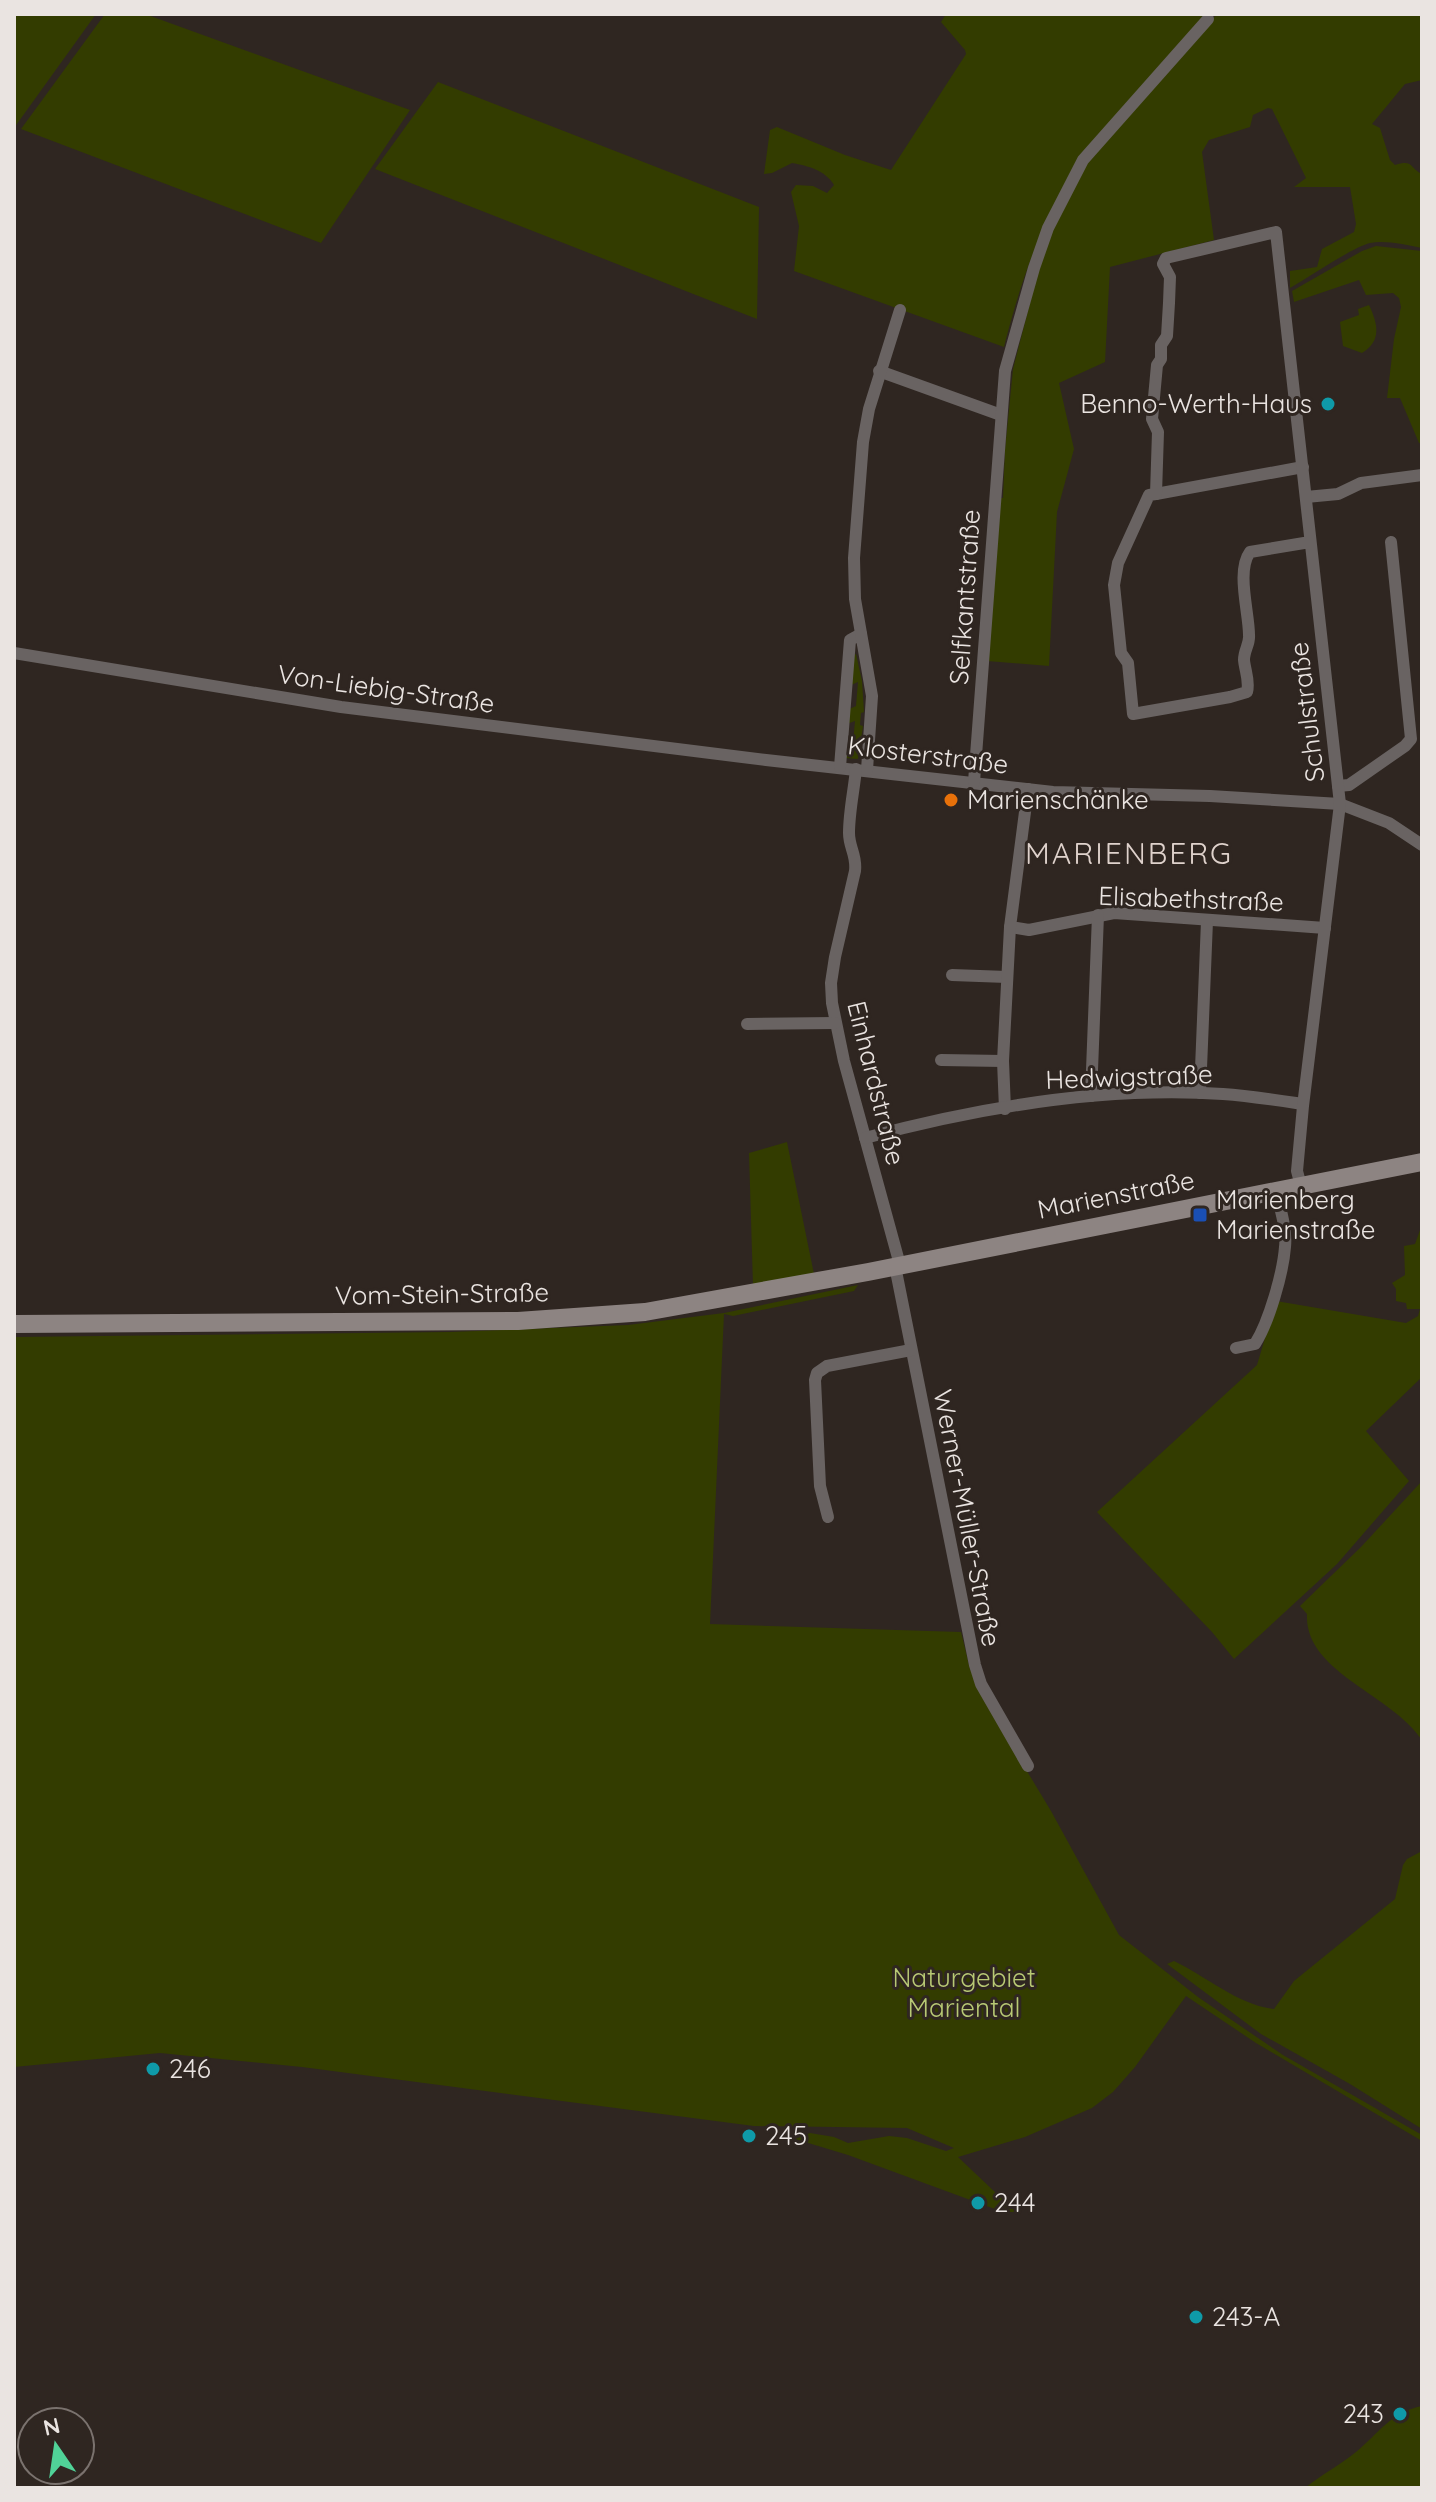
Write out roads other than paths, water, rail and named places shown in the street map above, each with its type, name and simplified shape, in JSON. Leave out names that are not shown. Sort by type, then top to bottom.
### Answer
[{"type":"main road","name":"Marienstraße","points":[[868,1272],[1422,1162]]},
{"type":"main road","name":"Vom-Stein-Straße","points":[[14,1324],[503,1321],[591,1317],[694,1304],[868,1272]]},
{"type":"street","name":"Selfkantstraße","points":[[974,782],[1001,415],[1005,371],[1014,335],[1048,228],[1083,160],[1208,19]]},
{"type":"street","name":"Schulstraße","points":[[1156,494],[1158,432],[1152,419],[1157,365],[1161,359],[1161,345],[1167,336],[1170,277],[1163,260],[1276,232],[1340,804],[1303,1104],[1297,1171],[1301,1186]]},
{"type":"street","name":"Einhardstraße","points":[[898,1266],[835,1023],[832,981],[835,956],[853,887],[856,857],[849,833],[872,696],[855,599],[854,558],[863,442],[879,371],[900,310]]},
{"type":"street","points":[[879,371],[1001,415]]},
{"type":"street","points":[[1306,497],[1338,494],[1361,483],[1420,475],[1417,462]]},
{"type":"street","points":[[1303,467],[1149,495],[1118,563],[1114,585],[1121,653],[1128,663],[1133,714],[1219,700],[1247,692],[1249,686],[1244,652],[1250,640],[1243,569],[1246,557],[1250,552],[1310,542]]},
{"type":"street","points":[[1338,786],[1349,785],[1411,739],[1391,542]]},
{"type":"street","points":[[840,767],[850,640],[861,634]]},
{"type":"street","name":"Von-Liebig-Straße","points":[[14,653],[341,707],[755,758]]},
{"type":"street","name":"Klosterstraße","points":[[755,758],[1028,789],[1340,804],[1389,823],[1422,845]]},
{"type":"street","points":[[1005,1109],[1003,1061],[1010,927],[1028,789]]},
{"type":"street","points":[[1091,1096],[1098,915]]},
{"type":"street","name":"Elisabethstraße","points":[[1010,927],[1029,930],[1098,915],[1144,915],[1325,928]]},
{"type":"street","points":[[1200,1093],[1207,921]]},
{"type":"street","points":[[952,975],[1007,977]]},
{"type":"street","points":[[747,1024],[835,1023]]},
{"type":"street","points":[[941,1060],[1003,1061]]},
{"type":"street","name":"Hedwigstraße","points":[[865,1138],[1047,1100],[1091,1096],[1200,1093],[1303,1104]]},
{"type":"street","points":[[1236,1348],[1255,1344],[1262,1333],[1280,1270],[1285,1245],[1276,1191]]},
{"type":"street","name":"Werner-Müller-Straße","points":[[898,1266],[911,1350],[975,1665],[993,1705],[1028,1766]]},
{"type":"street","points":[[828,1517],[820,1486],[817,1373],[827,1366],[911,1350]]},
{"type":"place","name":"Benno-Werth-Haus","points":[[1328,404]]},
{"type":"place","name":"Marienschänke","points":[[951,800]]},
{"type":"place","name":"Marienberg Marienstraße","points":[[1200,1215]]},
{"type":"place","name":"246","points":[[153,2069]]},
{"type":"place","name":"245","points":[[749,2136]]},
{"type":"place","name":"244","points":[[978,2203]]},
{"type":"place","name":"243-A","points":[[1196,2317]]},
{"type":"place","name":"243","points":[[1400,2414]]},
{"type":"district","name":"MARIENBERG","points":[[1129,854]]},
{"type":"park label","name":"Naturgebiet Mariental","points":[[964,1993]]}]
